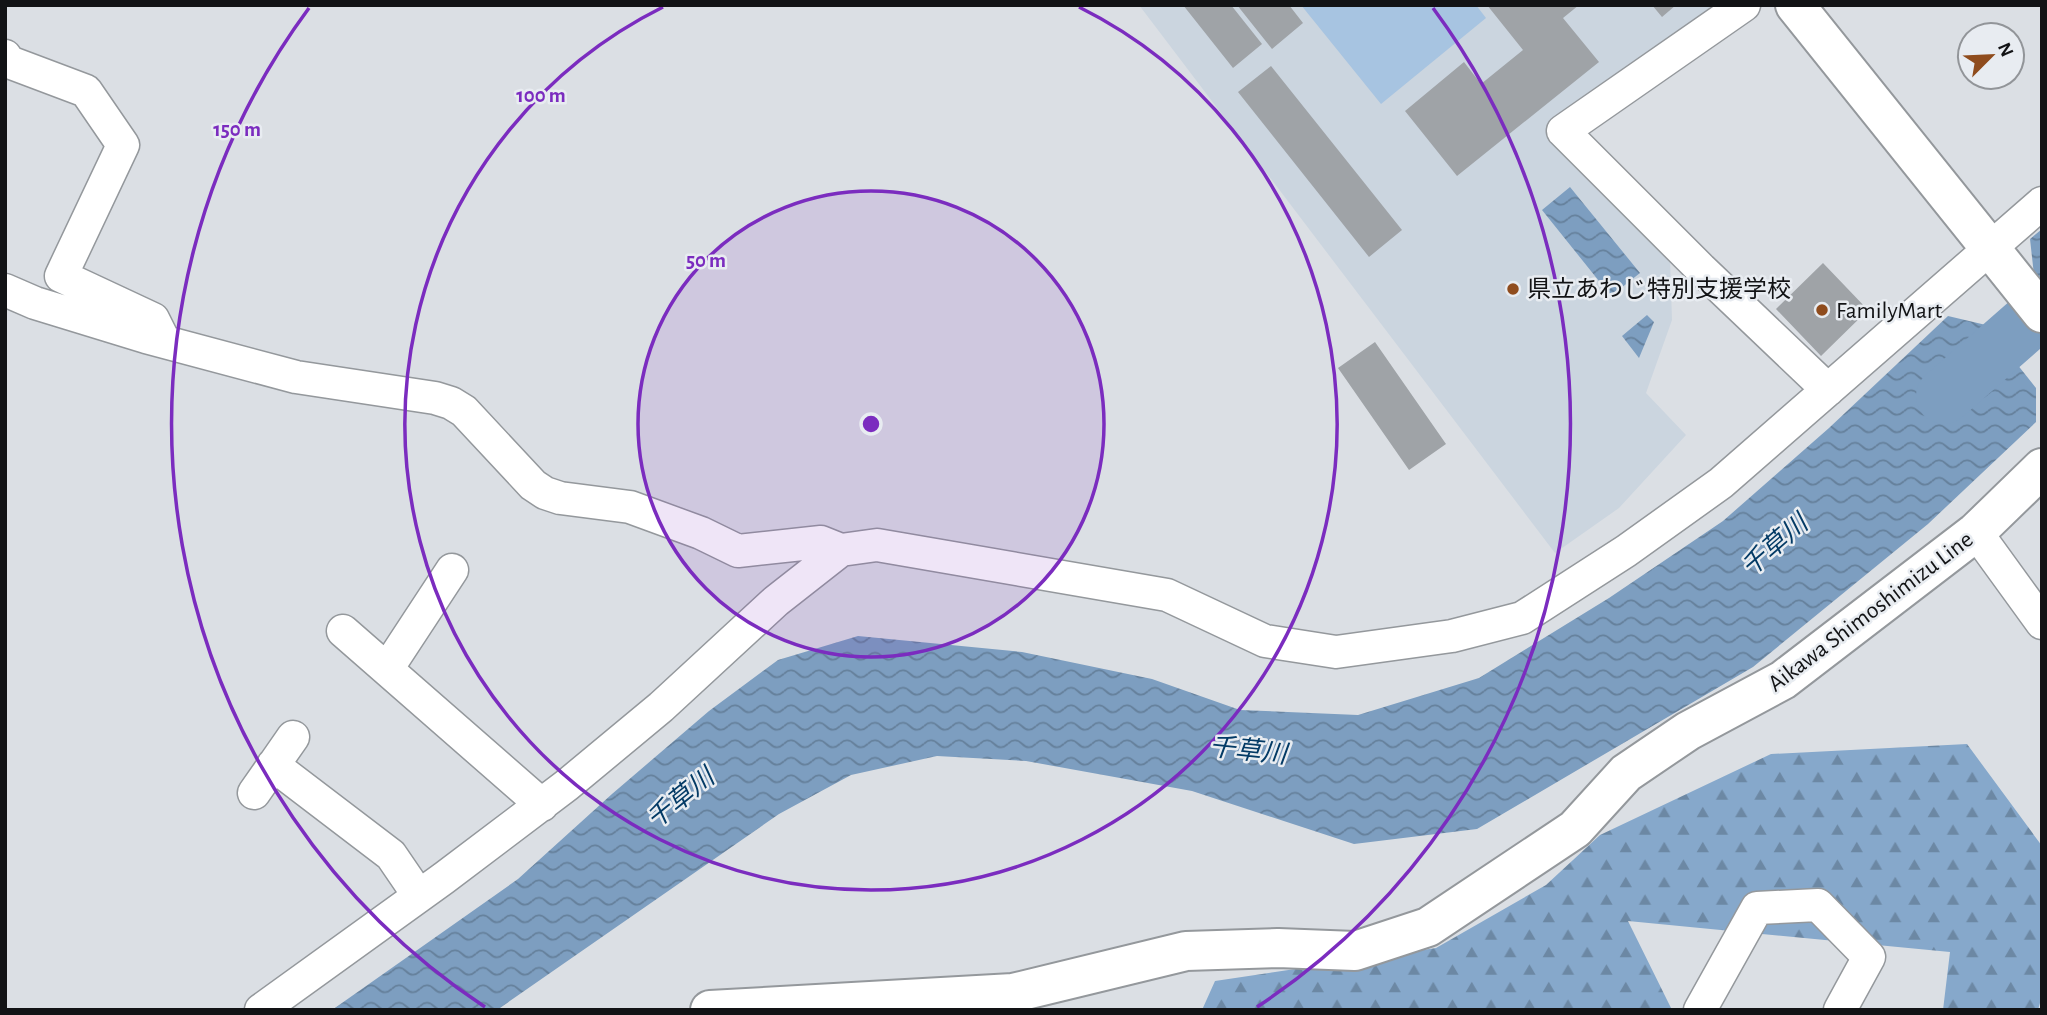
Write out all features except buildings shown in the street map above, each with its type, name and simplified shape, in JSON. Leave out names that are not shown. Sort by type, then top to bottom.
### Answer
[{"type":"main road","points":[[1795,5],[2042,313]]},
{"type":"main road","name":"Aikawa Shimoshimizu Line","points":[[710,1010],[1013,993],[1186,951],[1279,948],[1355,951],[1428,927],[1575,829],[1626,773],[1688,731],[1783,680],[1976,531],[2042,468]]},
{"type":"street","points":[[1744,5],[1563,131],[1701,269],[1828,390]]},
{"type":"street","points":[[5,55],[9,62],[86,91],[123,145],[61,276],[153,319],[164,342]]},
{"type":"street","points":[[5,290],[35,303],[164,342],[296,377],[435,398],[451,403],[464,411],[533,485],[545,493],[560,498],[630,508],[701,533],[738,551],[821,542],[841,550],[877,545],[1167,595],[1265,641],[1336,652],[1452,636],[1522,618],[1626,551],[1721,483],[2042,203]]},
{"type":"street","points":[[1976,531],[2042,623]]},
{"type":"street","points":[[261,1010],[542,805],[661,707],[776,601],[841,550]]},
{"type":"street","points":[[387,669],[452,570]]},
{"type":"street","points":[[343,631],[542,805]]},
{"type":"street","points":[[254,793],[293,737]]},
{"type":"street","points":[[273,765],[391,855],[419,897]]},
{"type":"street","points":[[1700,1010],[1757,908],[1818,905],[1869,957],[1840,1010]]},
{"type":"shaded area","name":"県立あわじ特別支援学校","points":[[1139,5],[1725,5],[1567,145],[1670,259],[1672,320],[1646,393],[1686,435],[1619,508],[1555,553]]},
{"type":"shaded area","points":[[1301,5],[1476,5],[1486,18],[1381,104]]},
{"type":"green space","points":[[1967,744],[2042,846],[2042,996],[2038,1010],[1943,1010],[1950,952],[1628,921],[1672,1010],[1202,1010],[1215,981],[1436,948],[1546,885],[1600,835],[1771,754]]},
{"type":"water","points":[[1570,187],[1640,273],[1611,296],[1542,210]]},
{"type":"water","points":[[2042,229],[2042,293],[2035,284],[2030,239]]},
{"type":"water","points":[[1647,315],[1654,322],[1639,358],[1622,336]]},
{"type":"water","points":[[1948,316],[1986,325],[2036,388],[2036,422],[1928,524],[1753,667],[1477,829],[1354,844],[1192,791],[1026,761],[937,756],[851,775],[779,814],[497,1010],[332,1010],[518,879],[709,711],[778,660],[858,636],[1022,652],[1152,679],[1240,710],[1358,715],[1479,678],[1609,598],[1723,521],[1829,428]]},
{"type":"waterway","name":"千草川","points":[[1944,396],[2042,310]]},
{"type":"place","name":"県立あわじ特別支援学校","points":[[1513,289]]},
{"type":"place","name":"FamilyMart","points":[[1822,310]]}]
